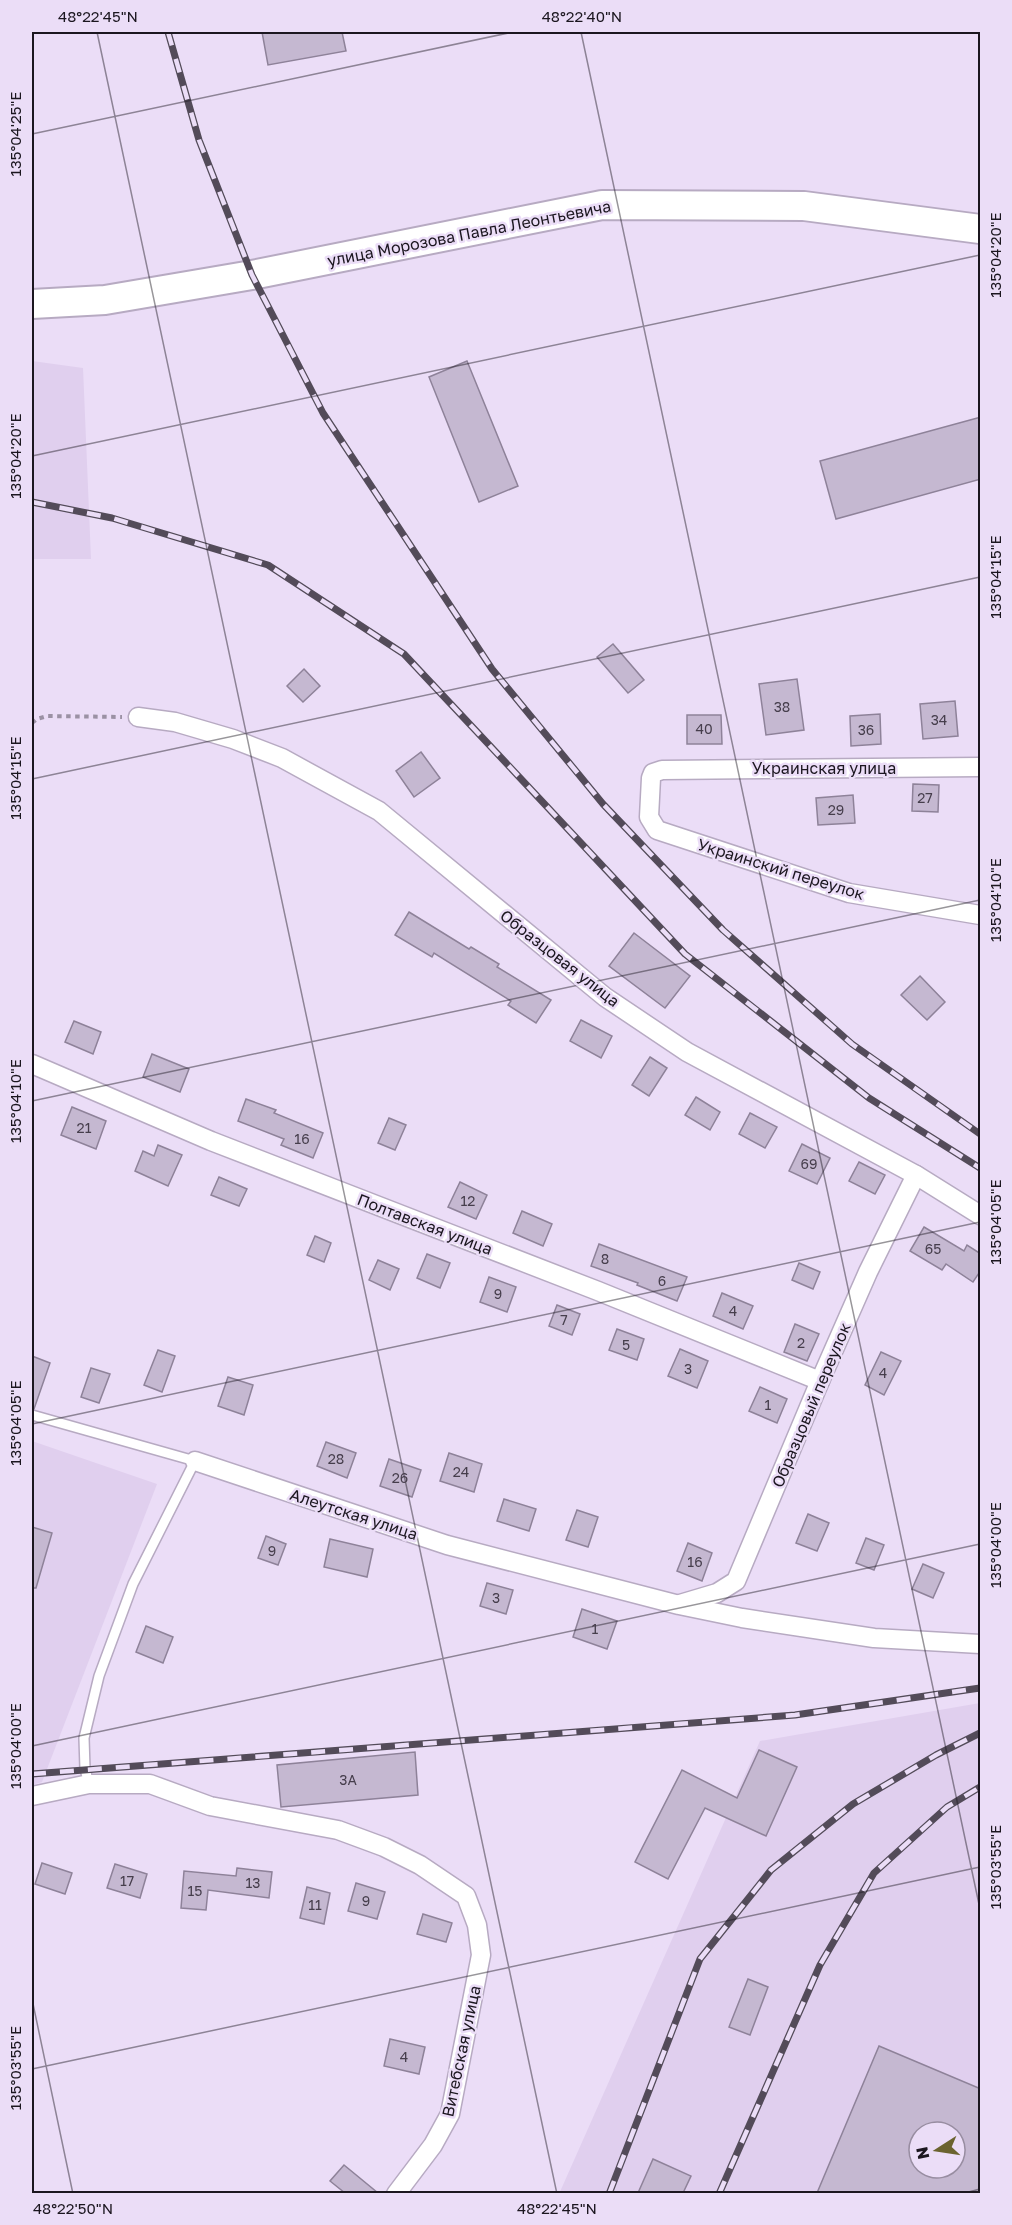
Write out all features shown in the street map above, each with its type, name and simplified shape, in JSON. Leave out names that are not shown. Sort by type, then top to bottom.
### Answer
[{"type":"main road","name":"улица Морозова Павла Леонтьевича","points":[[32,304],[105,300],[252,275],[602,205],[804,206],[981,229]]},
{"type":"street","name":"Образцовая улица","points":[[138,717],[175,722],[233,739],[282,758],[379,811],[605,997],[687,1052],[916,1175],[981,1215]]},
{"type":"street","name":"Украинская улица","points":[[668,769],[981,767]]},
{"type":"street","name":"Украинский переулок","points":[[668,769],[653,773],[651,778],[649,817],[657,830],[849,893],[981,915]]},
{"type":"street","name":"Полтавская улица","points":[[32,1064],[211,1141],[820,1381]]},
{"type":"street","name":"Образцовый переулок","points":[[679,1605],[717,1593],[736,1581],[868,1272],[916,1175]]},
{"type":"street","name":"Алеутская улица","points":[[195,1461],[447,1545],[679,1605],[874,1638],[981,1644]]},
{"type":"street","points":[[32,1796],[89,1784]]},
{"type":"street","name":"Витебская улица","points":[[89,1784],[150,1784],[210,1806],[338,1830],[420,1865],[466,1896],[477,1925],[481,1955],[450,2114],[433,2145],[396,2193]]},
{"type":"lane","name":"Алеутская улица","points":[[32,1415],[195,1461]]},
{"type":"lane","points":[[89,1784],[85,1769],[84,1738],[99,1676],[133,1584],[195,1461]]},
{"type":"path","points":[[32,723],[37,718],[47,716],[138,717]]},
{"type":"shaded area","points":[[32,361],[83,368],[91,559],[32,559]]},
{"type":"shaded area","points":[[32,1441],[157,1484],[42,1782],[32,1785]]},
{"type":"shaded area","points":[[980,1703],[980,2193],[559,2194],[760,1741]]},
{"type":"building","points":[[262,32],[342,32],[346,51],[268,65]]},
{"type":"building","points":[[467,361],[518,486],[479,502],[429,377]]},
{"type":"building","points":[[981,417],[981,479],[836,519],[820,461]]},
{"type":"building","points":[[613,644],[644,680],[628,693],[597,657]]},
{"type":"building","points":[[304,669],[320,686],[303,702],[287,686]]},
{"type":"building","points":[[797,679],[804,730],[766,735],[759,684]]},
{"type":"building","points":[[955,701],[958,736],[923,739],[920,704]]},
{"type":"building","points":[[880,714],[881,744],[851,746],[850,716]]},
{"type":"building","points":[[687,715],[721,715],[722,744],[687,744]]},
{"type":"building","points":[[421,752],[440,778],[414,797],[396,771]]},
{"type":"building","points":[[913,784],[939,785],[938,812],[912,811]]},
{"type":"building","points":[[853,795],[855,823],[818,825],[816,798]]},
{"type":"building","points":[[409,912],[469,949],[471,947],[499,964],[497,967],[551,1000],[536,1023],[508,1005],[511,1001],[434,953],[432,957],[395,935]]},
{"type":"building","points":[[634,933],[690,976],[665,1008],[609,966]]},
{"type":"building","points":[[920,976],[945,1002],[927,1020],[901,995]]},
{"type":"building","points":[[581,1020],[612,1036],[601,1058],[570,1041]]},
{"type":"building","points":[[74,1021],[101,1032],[93,1054],[65,1042]]},
{"type":"building","points":[[152,1054],[189,1069],[180,1092],[143,1077]]},
{"type":"building","points":[[650,1057],[667,1068],[649,1096],[632,1085]]},
{"type":"building","points":[[696,1097],[720,1112],[710,1130],[685,1115]]},
{"type":"building","points":[[246,1099],[276,1110],[274,1113],[323,1133],[313,1158],[281,1145],[284,1139],[238,1121]]},
{"type":"building","points":[[72,1107],[106,1121],[96,1149],[61,1135]]},
{"type":"building","points":[[750,1113],[777,1127],[765,1148],[739,1134]]},
{"type":"building","points":[[389,1118],[406,1125],[395,1150],[378,1143]]},
{"type":"building","points":[[802,1144],[830,1158],[817,1184],[789,1171]]},
{"type":"building","points":[[158,1145],[182,1155],[168,1186],[135,1171],[143,1151],[154,1156]]},
{"type":"building","points":[[859,1162],[885,1175],[875,1194],[849,1181]]},
{"type":"building","points":[[219,1177],[247,1189],[239,1206],[211,1195]]},
{"type":"building","points":[[460,1182],[487,1195],[476,1219],[448,1207]]},
{"type":"building","points":[[522,1211],[552,1224],[543,1246],[513,1233]]},
{"type":"building","points":[[924,1227],[964,1251],[967,1245],[981,1254],[981,1270],[973,1282],[946,1264],[942,1270],[910,1251]]},
{"type":"building","points":[[315,1236],[331,1243],[324,1262],[307,1255]]},
{"type":"building","points":[[599,1244],[687,1277],[677,1301],[637,1285],[638,1283],[591,1266]]},
{"type":"building","points":[[427,1254],[450,1263],[440,1288],[417,1278]]},
{"type":"building","points":[[378,1260],[399,1269],[390,1290],[369,1280]]},
{"type":"building","points":[[799,1263],[820,1272],[813,1289],[792,1280]]},
{"type":"building","points":[[489,1277],[516,1287],[507,1312],[480,1302]]},
{"type":"building","points":[[722,1293],[753,1306],[743,1329],[713,1316]]},
{"type":"building","points":[[557,1305],[580,1314],[572,1335],[549,1326]]},
{"type":"building","points":[[795,1324],[819,1334],[807,1361],[784,1352]]},
{"type":"building","points":[[617,1329],[644,1339],[637,1360],[609,1350]]},
{"type":"building","points":[[680,1349],[708,1361],[697,1388],[668,1376]]},
{"type":"building","points":[[158,1350],[175,1356],[162,1392],[144,1385]]},
{"type":"building","points":[[881,1352],[901,1361],[884,1395],[865,1385]]},
{"type":"building","points":[[32,1356],[50,1363],[34,1409],[32,1408]]},
{"type":"building","points":[[91,1368],[110,1374],[99,1403],[81,1397]]},
{"type":"building","points":[[228,1377],[253,1385],[244,1415],[218,1406]]},
{"type":"building","points":[[760,1387],[787,1399],[777,1423],[749,1411]]},
{"type":"building","points":[[326,1442],[356,1453],[347,1478],[317,1466]]},
{"type":"building","points":[[449,1453],[482,1464],[474,1492],[440,1481]]},
{"type":"building","points":[[389,1459],[421,1470],[412,1497],[380,1486]]},
{"type":"building","points":[[504,1499],[536,1509],[529,1531],[497,1521]]},
{"type":"building","points":[[577,1510],[598,1517],[588,1547],[566,1540]]},
{"type":"building","points":[[808,1514],[829,1523],[817,1551],[796,1543]]},
{"type":"building","points":[[32,1527],[52,1533],[36,1588],[32,1588]]},
{"type":"building","points":[[266,1536],[286,1544],[278,1565],[258,1558]]},
{"type":"building","points":[[866,1538],[884,1545],[874,1570],[856,1563]]},
{"type":"building","points":[[330,1539],[373,1549],[367,1577],[324,1567]]},
{"type":"building","points":[[688,1543],[712,1553],[702,1581],[677,1571]]},
{"type":"building","points":[[923,1564],[944,1573],[933,1598],[912,1589]]},
{"type":"building","points":[[487,1583],[513,1590],[506,1614],[480,1606]]},
{"type":"building","points":[[582,1609],[617,1621],[607,1649],[573,1637]]},
{"type":"building","points":[[146,1626],[173,1637],[163,1663],[136,1652]]},
{"type":"building","points":[[759,1750],[797,1767],[766,1836],[705,1808],[668,1879],[635,1862],[682,1770],[737,1798]]},
{"type":"building","points":[[415,1752],[418,1795],[281,1807],[277,1765]]},
{"type":"building","points":[[42,1863],[72,1873],[65,1894],[35,1884]]},
{"type":"building","points":[[115,1864],[147,1874],[140,1898],[107,1888]]},
{"type":"building","points":[[237,1868],[272,1872],[269,1898],[208,1890],[206,1910],[181,1908],[184,1871],[236,1876]]},
{"type":"building","points":[[356,1883],[385,1892],[377,1919],[348,1911]]},
{"type":"building","points":[[307,1887],[330,1893],[324,1924],[300,1918]]},
{"type":"building","points":[[423,1914],[452,1923],[446,1942],[417,1934]]},
{"type":"building","points":[[748,1979],[768,1987],[750,2035],[729,2027]]},
{"type":"building","points":[[390,2039],[425,2047],[419,2074],[384,2066]]},
{"type":"building","points":[[879,2046],[981,2089],[981,2193],[817,2193]]},
{"type":"building","points":[[653,2159],[691,2176],[683,2193],[638,2193]]},
{"type":"building","points":[[344,2165],[378,2193],[345,2193],[330,2181]]},
{"type":"railway","points":[[168,32],[199,140],[252,275],[323,413],[492,669],[603,804],[723,930],[852,1044],[980,1134]]},
{"type":"railway","points":[[32,502],[112,518],[268,565],[404,654],[685,954],[869,1098],[980,1168]]},
{"type":"railway","points":[[32,1774],[795,1715],[980,1688]]},
{"type":"railway","points":[[609,2194],[700,1959],[771,1870],[853,1804],[936,1755],[980,1733]]},
{"type":"railway","points":[[719,2194],[820,1965],[874,1873],[947,1807],[980,1787]]}]
